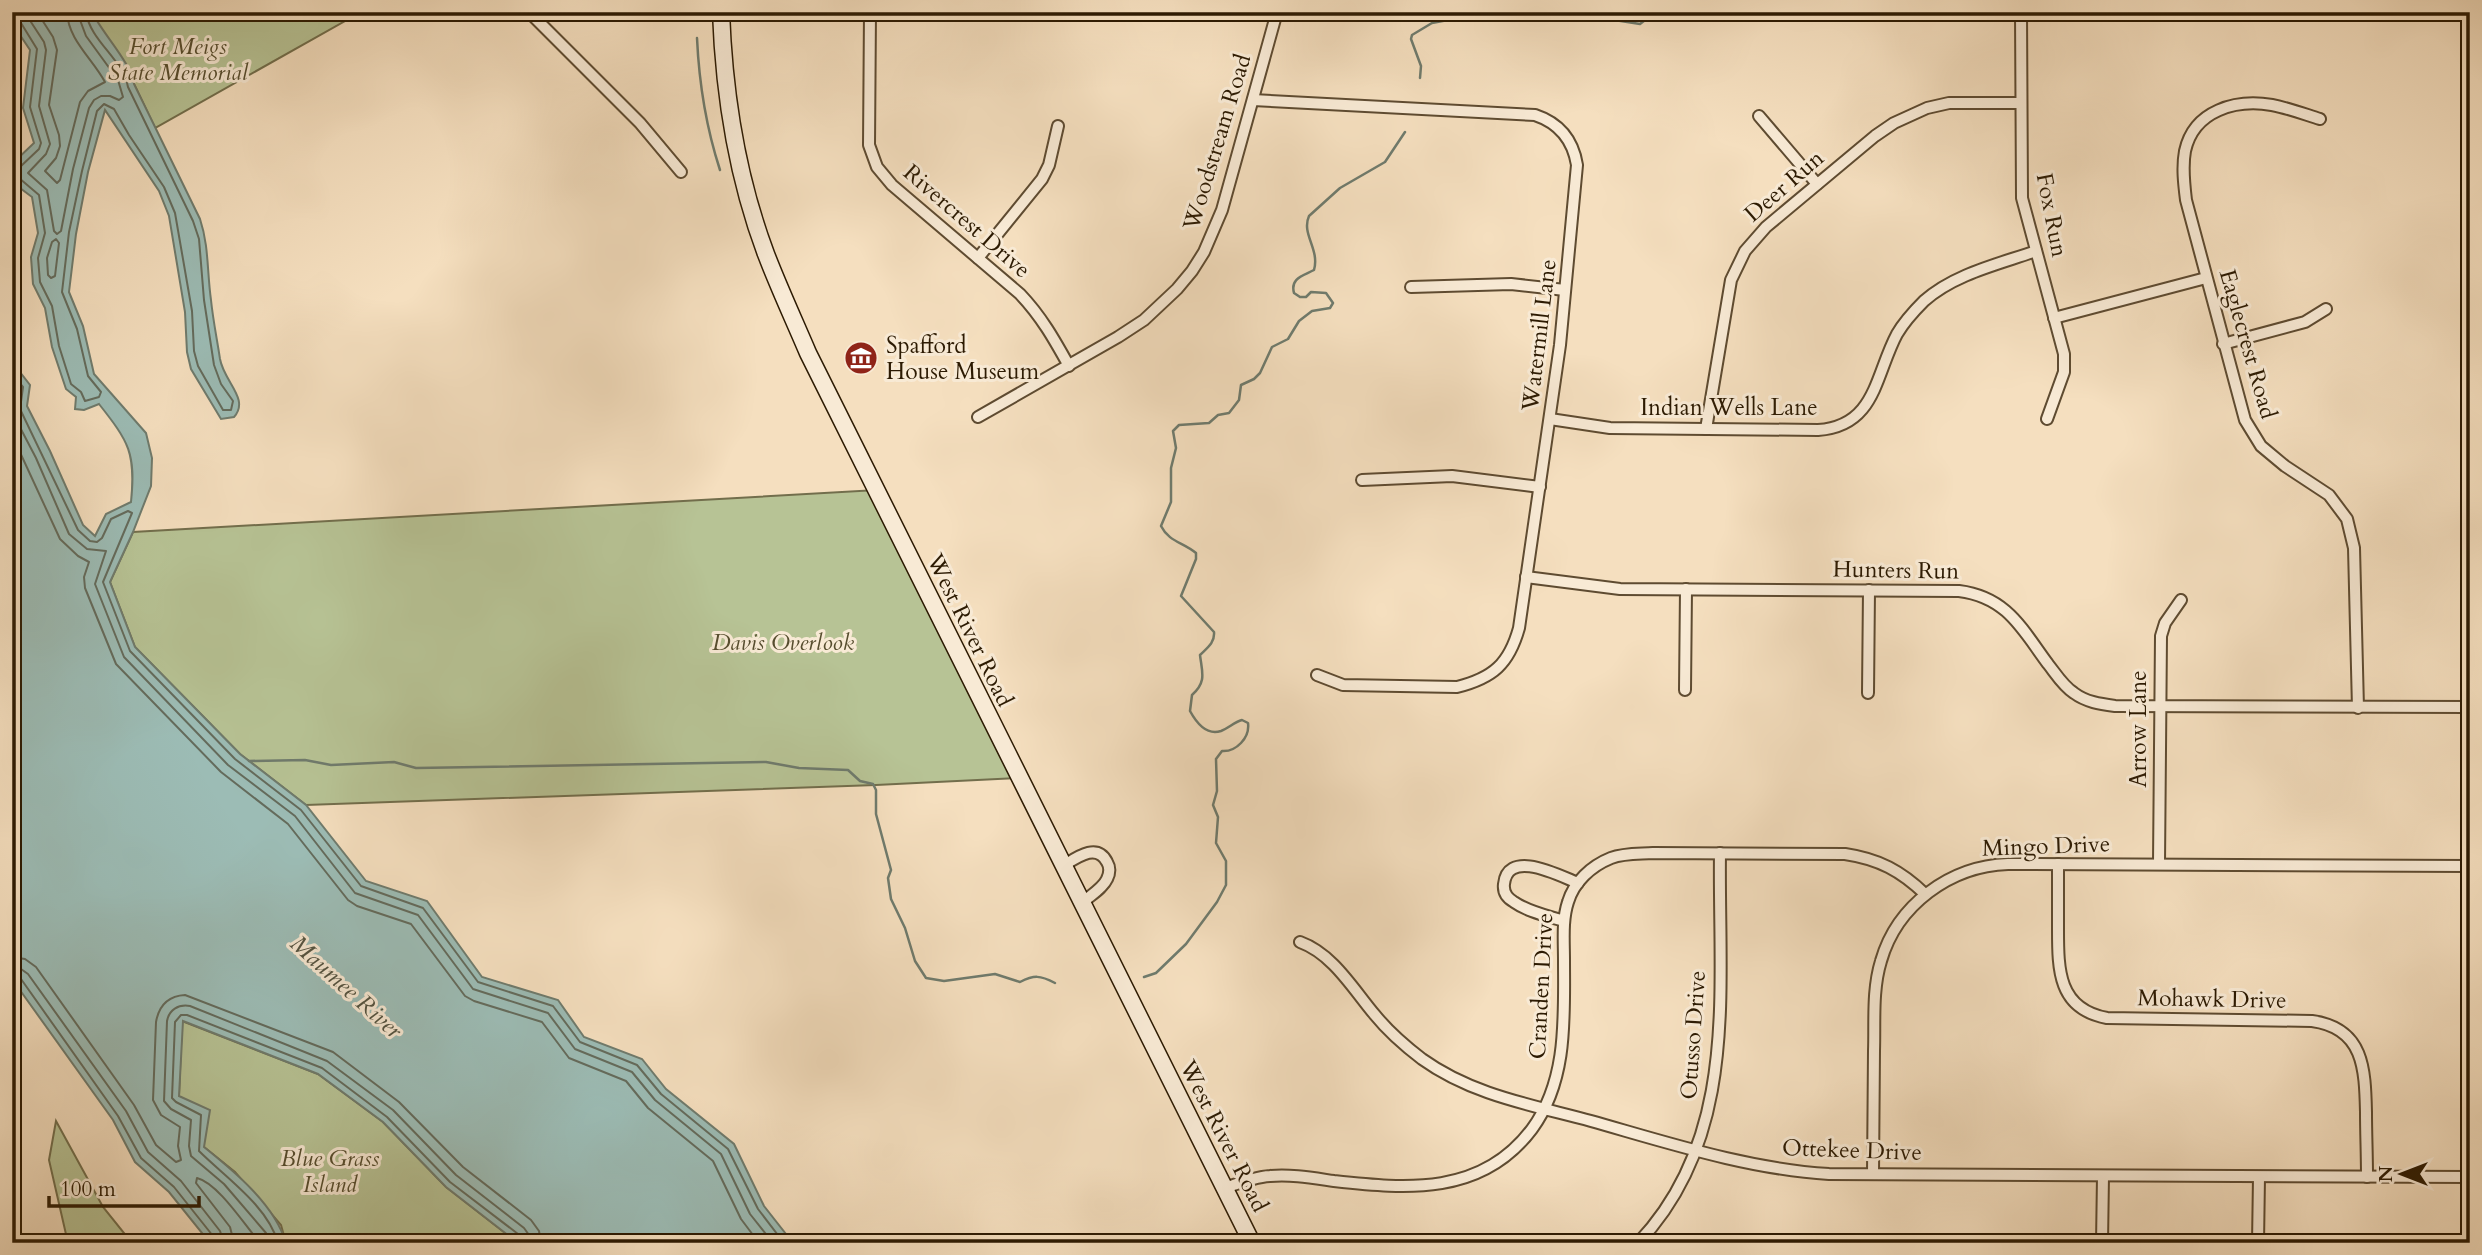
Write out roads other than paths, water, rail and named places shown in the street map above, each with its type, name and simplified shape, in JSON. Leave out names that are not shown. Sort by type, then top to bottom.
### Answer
[{"type":"main road","name":"West River Road","points":[[721,12],[725,83],[742,173],[766,253],[808,353],[1252,1243]]},
{"type":"street","points":[[529,12],[640,122],[681,172]]},
{"type":"street","name":"Rivercrest Drive","points":[[870,12],[868,129],[873,160],[881,174],[892,185],[1035,310],[1069,366]]},
{"type":"street","name":"Woodstream Road","points":[[978,417],[1144,320],[1178,289],[1192,271],[1204,252],[1222,210],[1277,12]]},
{"type":"street","name":"Fox Run","points":[[2021,12],[2022,198],[2065,363],[2047,419]]},
{"type":"street","name":"Watermill Lane","points":[[1252,100],[1520,112],[1549,121],[1567,136],[1577,165],[1550,419],[1519,628],[1512,650],[1498,669],[1479,680],[1457,687],[1343,685],[1317,675]]},
{"type":"street","name":"Deer Run","points":[[1706,429],[1731,280],[1745,251],[1766,227],[1894,123],[1917,112],[1949,103],[2021,103]]},
{"type":"street","name":"Eaglecrest Road","points":[[2320,118],[2268,104],[2234,105],[2218,109],[2195,129],[2185,152],[2183,176],[2186,200],[2239,405],[2252,434],[2272,457],[2329,495],[2339,506],[2350,526],[2354,548],[2358,708]]},
{"type":"street","points":[[1759,116],[1817,184]]},
{"type":"street","points":[[978,258],[1042,179],[1049,165],[1058,125]]},
{"type":"street","name":"Indian Wells Lane","points":[[1550,419],[1610,428],[1833,428],[1848,422],[1861,412],[1870,399],[1897,335],[1925,300],[1964,277],[2036,251]]},
{"type":"street","points":[[2054,318],[2206,278]]},
{"type":"street","points":[[1411,287],[1511,284],[1565,290]]},
{"type":"street","points":[[2223,344],[2305,322],[2326,309]]},
{"type":"street","points":[[1362,480],[1452,475],[1540,487]]},
{"type":"street","name":"Hunters Run","points":[[1526,577],[1620,589],[1959,591],[1982,595],[2007,611],[2058,678],[2075,694],[2098,704],[2159,707],[2470,707]]},
{"type":"street","points":[[1685,690],[1686,589]]},
{"type":"street","points":[[1868,693],[1869,590]]},
{"type":"street","name":"Arrow Lane","points":[[2159,863],[2161,636],[2165,623],[2180,600]]},
{"type":"street","points":[[1063,866],[1086,853],[1093,852],[1106,859],[1109,866],[1107,881],[1083,902]]},
{"type":"street","name":"Cranden Drive","points":[[1224,1188],[1273,1175],[1409,1188],[1445,1184],[1479,1172],[1504,1157],[1530,1132],[1554,1086],[1561,1050],[1564,921],[1567,904],[1578,883],[1595,866],[1610,858],[1626,854],[1720,853],[1860,856],[1890,866],[1925,894]]},
{"type":"street","name":"Otusso Drive","points":[[1638,1243],[1676,1192],[1697,1150],[1712,1100],[1717,1060],[1720,853]]},
{"type":"street","name":"Mohawk Drive","points":[[2058,863],[2058,964],[2064,987],[2073,1000],[2092,1014],[2107,1018],[2312,1021],[2334,1027],[2352,1042],[2363,1062],[2367,1177]]},
{"type":"street","name":"Mingo Drive","points":[[1873,1174],[1876,983],[1881,961],[1896,927],[1925,894],[1944,881],[1979,867],[2001,864],[2470,866]]},
{"type":"street","points":[[1564,921],[1512,901],[1504,889],[1504,881],[1510,871],[1524,866],[1539,868],[1578,883]]},
{"type":"street","name":"Ottekee Drive","points":[[1300,942],[1313,947],[1324,956],[1377,1018],[1421,1058],[1474,1088],[1769,1168],[1799,1172],[1873,1174],[2470,1177]]},
{"type":"street","points":[[2102,1243],[2103,1176]]},
{"type":"street","points":[[2258,1243],[2259,1177]]},
{"type":"water","name":"Maumee River","points":[[12,12],[92,12],[128,67],[200,219],[205,239],[220,359],[238,397],[238,410],[234,417],[221,419],[191,369],[187,352],[185,312],[169,216],[159,191],[105,110],[88,172],[76,234],[69,292],[83,326],[94,374],[146,433],[152,458],[151,486],[110,582],[135,647],[240,754],[306,805],[366,881],[427,901],[482,977],[558,1000],[584,1037],[642,1059],[666,1089],[734,1144],[764,1206],[793,1243],[518,1243],[446,1187],[383,1122],[318,1074],[183,1021],[179,1096],[210,1110],[204,1147],[263,1202],[281,1229],[286,1243],[210,1243],[169,1192],[135,1162],[113,1120],[12,979],[12,358],[30,385],[27,406],[83,525],[95,536],[106,514],[131,502],[132,471],[124,439],[99,404],[84,410],[75,409],[76,397],[66,389],[52,347],[45,308],[33,284],[31,257],[38,233],[32,197],[12,182],[12,164],[34,143],[23,108],[30,50],[12,23]]},
{"type":"waterway","points":[[1420,78],[1421,66],[1411,39],[1412,35],[1432,23],[1469,16],[1482,20],[1576,14],[1640,24],[1649,17],[1677,12]]},
{"type":"waterway","points":[[1685,12],[1701,16],[1775,19],[1790,15],[1801,18],[1892,20],[1913,14],[2000,18]]},
{"type":"waterway","points":[[2048,17],[2091,20],[2464,15]]},
{"type":"waterway","points":[[697,38],[704,104],[720,170]]},
{"type":"waterway","points":[[1144,977],[1156,973],[1186,944],[1226,885],[1226,861],[1216,843],[1218,817],[1213,805],[1217,791],[1216,759],[1222,751],[1237,747],[1248,729],[1248,723],[1242,720],[1221,731],[1211,732],[1198,723],[1190,711],[1192,695],[1202,681],[1200,655],[1212,642],[1214,632],[1181,596],[1196,553],[1172,539],[1161,526],[1171,502],[1171,468],[1176,448],[1173,431],[1179,425],[1209,423],[1218,415],[1229,413],[1239,400],[1241,385],[1260,373],[1272,347],[1288,339],[1299,321],[1312,311],[1330,308],[1333,303],[1326,293],[1311,292],[1306,297],[1294,293],[1296,281],[1314,270],[1315,255],[1307,229],[1309,216],[1340,188],[1385,162],[1405,132]]},
{"type":"waterway","points":[[249,761],[305,760],[331,765],[394,762],[416,768],[766,762],[799,768],[848,770],[860,781],[873,784],[876,790],[876,814],[891,870],[888,878],[891,899],[905,928],[915,961],[926,978],[944,981],[995,974],[1020,982],[1037,977],[1055,983]]},
{"type":"place","name":"Spafford House Museum","points":[[861,358]]},
{"type":"park label","name":"Fort Meigs State Memorial","points":[[178,59]]},
{"type":"park label","name":"Davis Overlook","points":[[783,642]]},
{"type":"park label","name":"Blue Grass Island","points":[[330,1171]]}]
